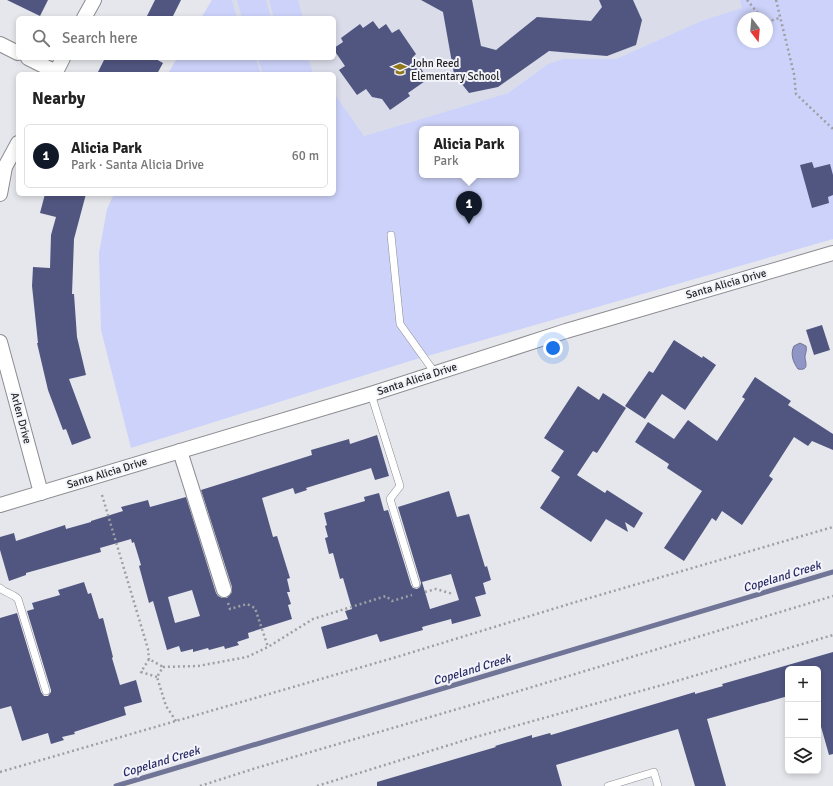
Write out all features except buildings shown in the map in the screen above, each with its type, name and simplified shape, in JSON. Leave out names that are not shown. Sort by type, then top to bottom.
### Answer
[{"type":"street","points":[[85,16],[94,0]]},
{"type":"street","points":[[0,44],[16,52]]},
{"type":"street","points":[[32,60],[53,72]]},
{"type":"street","points":[[56,72],[62,60]]},
{"type":"street","points":[[0,194],[5,167],[16,147]]},
{"type":"street","name":"Santa Alicia Drive","points":[[0,504],[371,394],[566,331],[833,253]]},
{"type":"street","name":"Arlen Drive","points":[[0,342],[41,493]]},
{"type":"street","points":[[180,451],[224,590]]},
{"type":"lane","points":[[391,235],[400,324],[435,373]]},
{"type":"lane","points":[[371,394],[400,486],[390,499],[416,584]]},
{"type":"lane","points":[[0,588],[14,595],[18,599],[46,691]]},
{"type":"lane","points":[[608,786],[654,772],[658,786]]},
{"type":"path","points":[[748,0],[757,12]]},
{"type":"path","points":[[776,0],[794,74],[796,94],[833,129]]},
{"type":"path","points":[[773,20],[780,18]]},
{"type":"path","points":[[102,496],[148,649],[149,659],[141,672],[156,677]]},
{"type":"path","points":[[0,772],[400,656],[576,602],[833,527]]},
{"type":"path","points":[[420,593],[436,589],[453,594]]},
{"type":"path","points":[[224,590],[230,608],[247,604],[255,608],[268,647]]},
{"type":"path","points":[[149,659],[163,667],[205,665],[248,657],[268,647],[313,619],[386,596],[392,601],[413,595]]},
{"type":"path","points":[[200,786],[833,596]]},
{"type":"path","points":[[317,786],[472,738],[833,635]]},
{"type":"path","points":[[156,677],[163,667]]},
{"type":"path","points":[[156,677],[166,706],[176,721]]},
{"type":"shaded area","points":[[212,0],[232,0],[236,16],[202,16]]},
{"type":"shaded area","name":"John Reed Elementary School","points":[[232,0],[740,0],[743,8],[701,21],[616,59],[563,59],[548,64],[508,93],[364,136],[336,96],[336,72],[260,72],[257,60],[336,60],[336,16],[236,16]]},
{"type":"shaded area","points":[[237,0],[266,0],[270,16],[241,16]]},
{"type":"shaded area","points":[[269,0],[298,0],[302,16],[273,16]]},
{"type":"shaded area","points":[[740,0],[833,0],[833,239],[410,361],[131,448],[101,330],[99,253],[107,209],[113,196],[336,196],[336,96],[364,136],[508,93],[548,64],[563,59],[616,59],[701,21],[742,8]]},
{"type":"shaded area","points":[[176,60],[257,60],[260,72],[169,72]]},
{"type":"shaded area","points":[[259,60],[309,60],[312,72],[262,72]]},
{"type":"shaded area","points":[[800,343],[806,346],[806,366],[804,369],[798,369],[793,361],[792,355],[794,346]]},
{"type":"waterway","name":"Copeland Creek","points":[[116,786],[833,572]]},
{"type":"place","name":"John Reed Elementary School","points":[[400,69]]},
{"type":"place","name":"Alicia Park","points":[[469,224]]}]
